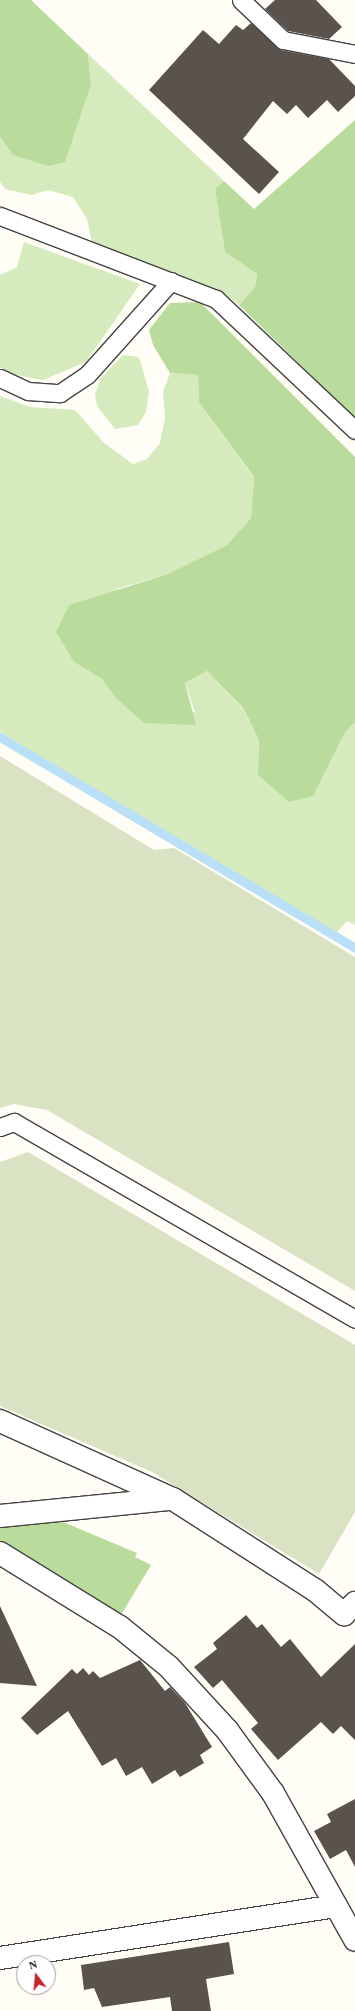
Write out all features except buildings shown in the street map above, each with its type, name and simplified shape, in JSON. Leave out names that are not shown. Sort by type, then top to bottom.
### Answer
[{"type":"street","points":[[0,1421],[173,1499],[315,1590],[344,1614],[355,1603]]},
{"type":"street","points":[[0,1516],[173,1499]]},
{"type":"street","points":[[0,1553],[120,1626],[169,1667],[227,1730],[273,1793],[355,1940]]},
{"type":"street","points":[[0,1958],[336,1906]]},
{"type":"lane","points":[[241,0],[284,40],[355,54]]},
{"type":"lane","points":[[0,216],[216,299],[355,430]]},
{"type":"lane","points":[[0,378],[28,391],[60,393],[87,375],[171,281]]},
{"type":"lane","points":[[0,1127],[14,1122],[355,1319]]},
{"type":"green space","points":[[0,0],[31,0],[88,54],[91,85],[65,162],[48,166],[13,155],[0,137]]},
{"type":"green space","points":[[88,54],[224,181],[215,189],[225,252],[257,274],[255,287],[239,305],[221,291],[92,243],[87,219],[73,197],[48,190],[31,195],[5,189],[0,182],[0,137],[13,155],[73,138],[91,85]]},
{"type":"green space","points":[[355,120],[355,418],[239,305],[255,287],[257,274],[225,252],[215,189],[224,181],[254,209]]},
{"type":"green space","points":[[24,242],[140,284],[86,362],[43,380],[11,374],[0,367],[0,275],[17,267]]},
{"type":"green space","points":[[200,302],[355,457],[355,722],[345,732],[313,796],[289,802],[258,775],[259,740],[243,708],[207,671],[185,683],[196,725],[144,723],[115,697],[102,679],[74,662],[56,632],[69,605],[168,574],[227,545],[251,518],[254,477],[199,402],[198,375],[170,373],[153,345],[149,330],[170,303]]},
{"type":"green space","points":[[123,355],[139,357],[149,392],[146,412],[138,425],[115,429],[97,406],[95,394],[101,378]]},
{"type":"green space","points":[[170,373],[198,375],[199,402],[254,478],[251,518],[227,545],[168,574],[116,589],[74,662],[102,679],[115,697],[195,712],[185,683],[207,671],[243,709],[259,740],[258,775],[345,732],[355,722],[355,925],[347,921],[335,934],[0,732],[0,396],[30,407],[75,410],[104,443],[133,464],[147,459],[160,443],[165,418],[163,392]]},
{"type":"green space","points":[[0,756],[154,850],[174,848],[355,957],[355,1291],[47,1110],[14,1104],[0,1108]]},
{"type":"green space","points":[[28,1152],[355,1345],[355,1512],[319,1574],[152,1472],[0,1406],[0,1162]]},
{"type":"green space","points":[[63,1522],[137,1553],[135,1557],[151,1565],[121,1615],[0,1541],[0,1526]]},
{"type":"waterway","points":[[0,737],[355,948]]}]
